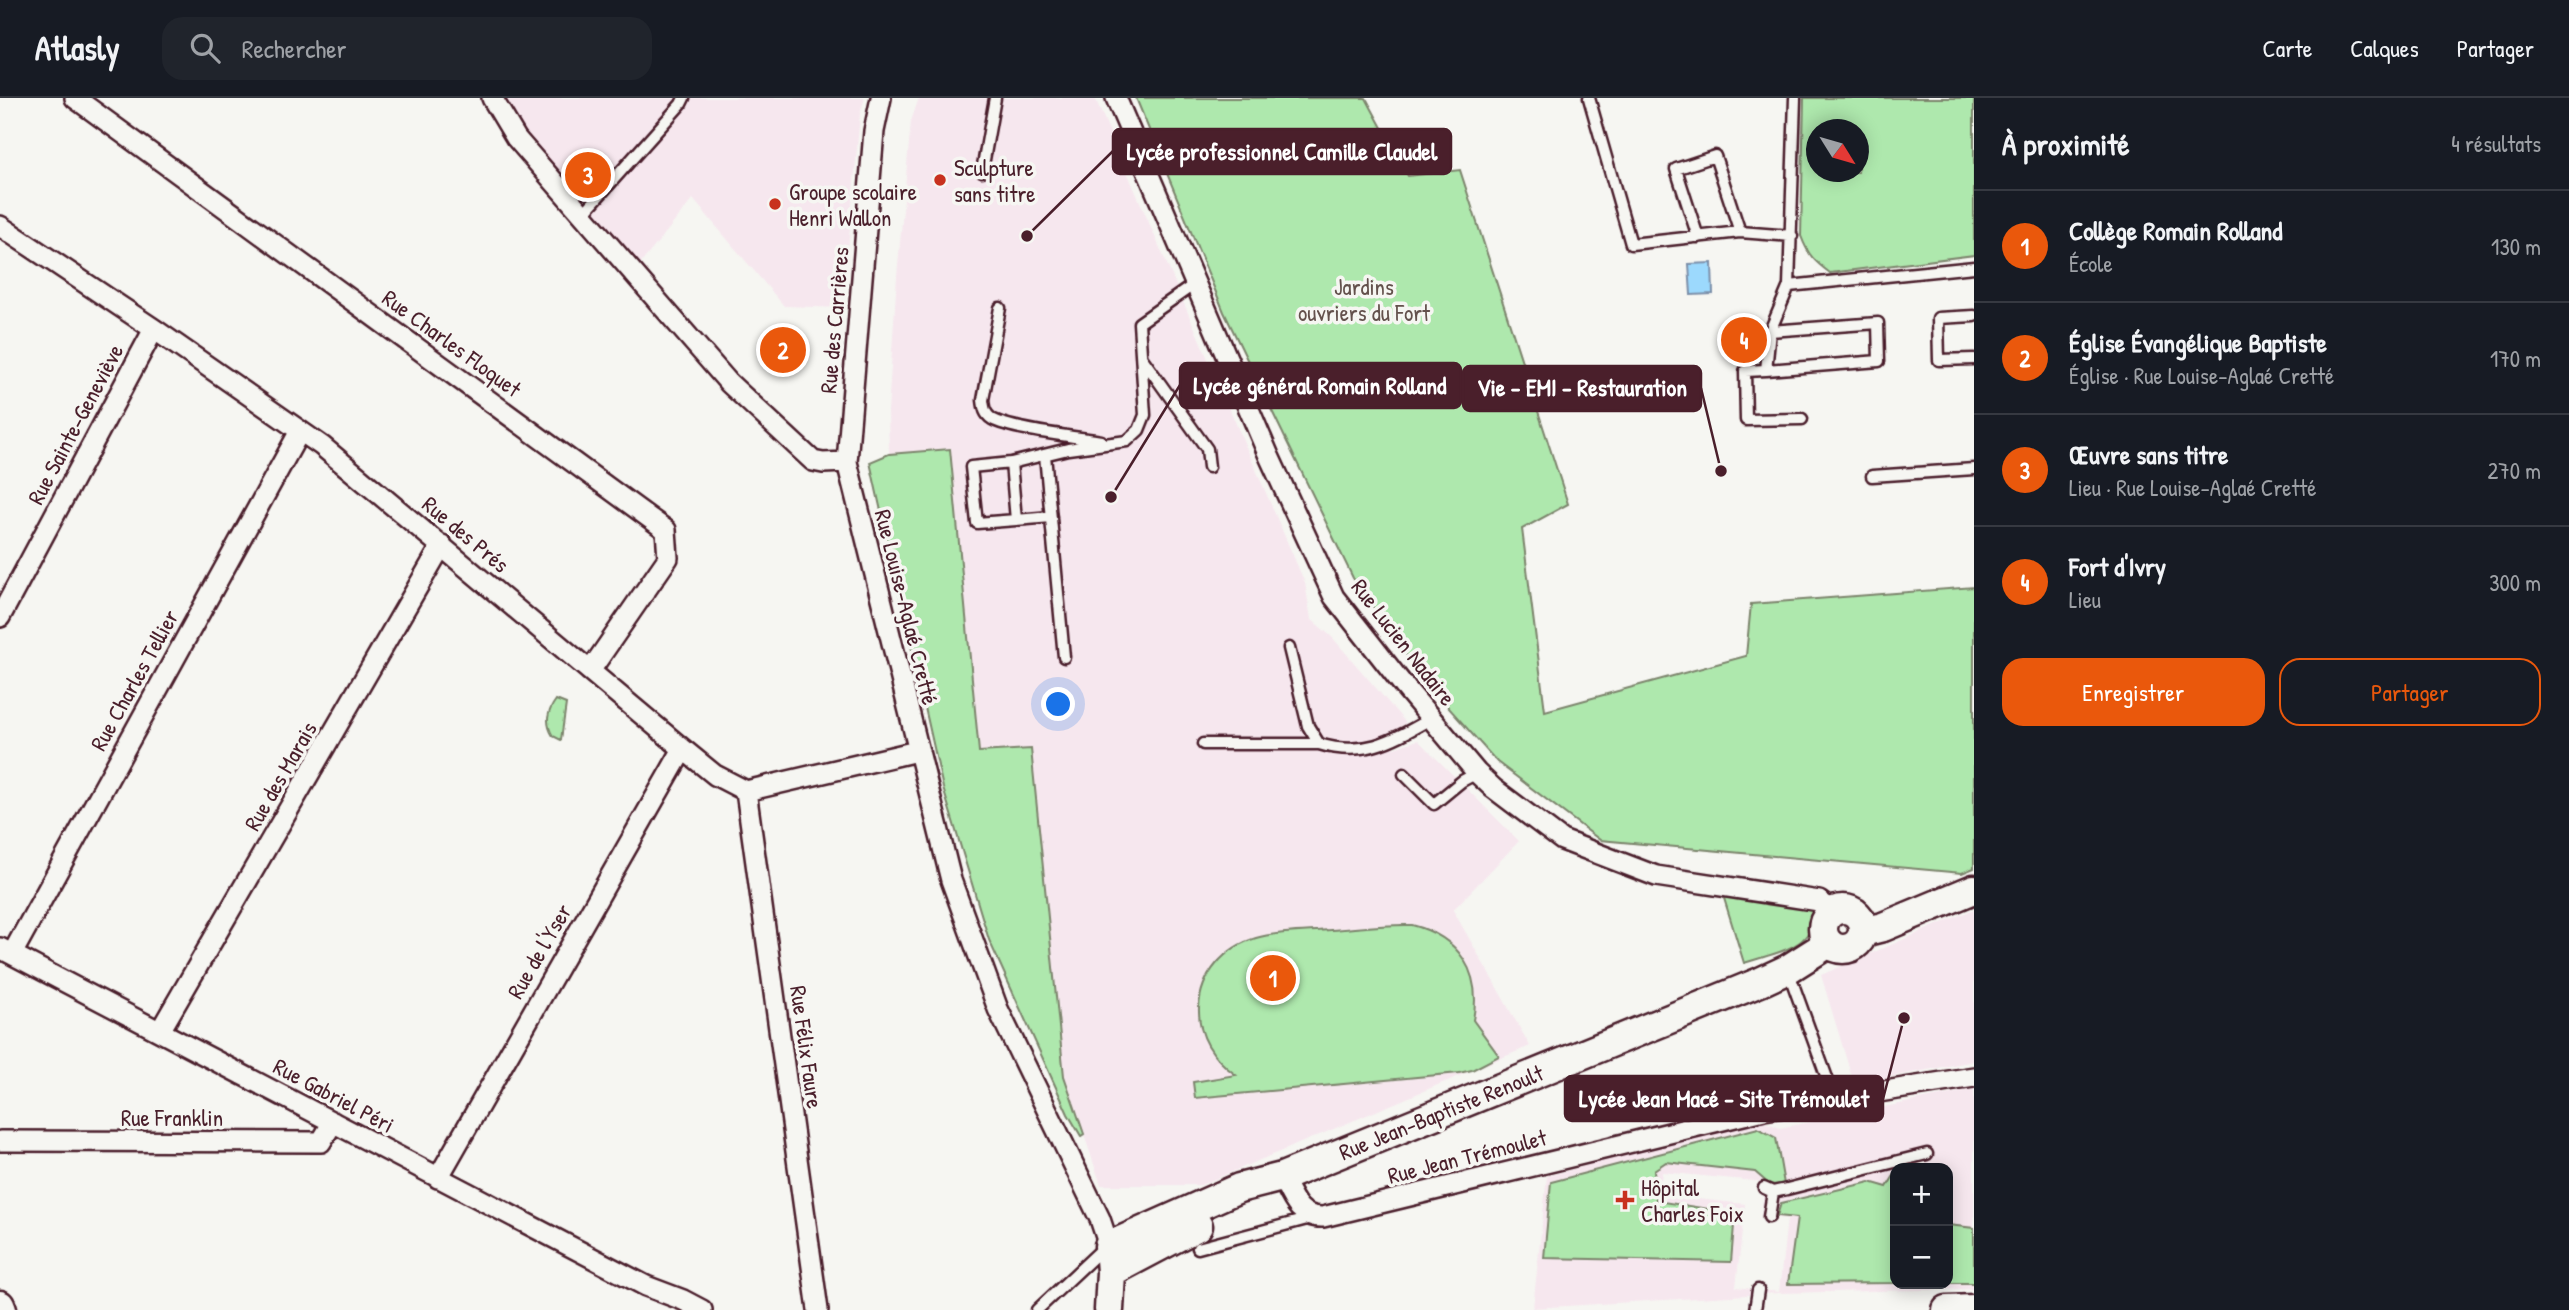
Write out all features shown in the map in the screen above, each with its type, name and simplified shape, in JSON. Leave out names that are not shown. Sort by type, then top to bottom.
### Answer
[{"type":"main road","points":[[1863,932],[1883,927],[1974,889]]},
{"type":"main road","points":[[1846,908],[1861,919],[1863,932],[1858,943],[1846,949],[1834,947],[1829,943],[1825,938],[1823,926],[1828,914],[1846,908]]},
{"type":"main road","name":"Rue Jean-Baptiste Renoult","points":[[1107,1256],[1247,1200],[1282,1177],[1788,969],[1829,943]]},
{"type":"main road","points":[[1107,1256],[1109,1310]]},
{"type":"main road","points":[[0,1305],[2,1310]]},
{"type":"main road","points":[[1947,1310],[1974,1309]]},
{"type":"street","name":"Rue Charles Floquet","points":[[75,98],[666,530],[668,558],[590,671]]},
{"type":"street","points":[[492,98],[516,138],[729,383],[813,461],[847,463]]},
{"type":"street","name":"Rue des Carrières","points":[[847,463],[874,131],[881,98]]},
{"type":"street","name":"Rue Lucien Nadaire","points":[[1116,98],[1269,456],[1334,597],[1477,773],[1493,789],[1562,841],[1656,876],[1819,901],[1833,911]]},
{"type":"street","name":"Rue des Prés","points":[[0,226],[300,431],[442,545],[683,750],[715,775],[746,791]]},
{"type":"street","name":"Rue Sainte-Geneviève","points":[[0,617],[154,329]]},
{"type":"street","name":"Rue Charles Tellier","points":[[6,951],[300,431]]},
{"type":"street","name":"Rue Louise-Aglaé Cretté","points":[[847,463],[951,880],[998,1009],[1100,1219],[1107,1256]]},
{"type":"street","name":"Rue des Marais","points":[[160,1031],[442,545]]},
{"type":"street","name":"Rue de l'Yser","points":[[438,1178],[683,750]]},
{"type":"street","points":[[746,791],[917,751]]},
{"type":"street","name":"Rue Félix Faure","points":[[746,791],[818,1310]]},
{"type":"street","name":"Rue Gabriel Péri","points":[[6,951],[646,1286],[702,1310]]},
{"type":"street","name":"Rue Jean Trémoulet","points":[[1312,1218],[1764,1110],[1974,1077]]},
{"type":"street","name":"Rue Franklin","points":[[0,1141],[321,1142],[334,1122]]},
{"type":"street","points":[[1282,1177],[1299,1209],[1312,1218]]},
{"type":"street","name":"Rue Gabriel Péri","points":[[646,1286],[672,1310]]},
{"type":"lane","points":[[582,215],[684,98]]},
{"type":"lane","points":[[982,171],[995,98]]},
{"type":"lane","points":[[1589,98],[1631,244],[1740,232],[1792,236]]},
{"type":"lane","points":[[1766,370],[1770,331],[1789,286],[1795,98]]},
{"type":"lane","points":[[1698,237],[1676,169],[1715,156],[1740,232]]},
{"type":"lane","points":[[1789,286],[1974,267]]},
{"type":"lane","points":[[1051,517],[977,523],[971,467],[1011,463],[1068,449],[1127,441],[1139,430],[1146,415],[1139,323],[1196,283]]},
{"type":"lane","points":[[1000,309],[983,400],[984,411],[992,419],[1008,425],[1112,443]]},
{"type":"lane","points":[[1974,316],[1938,318],[1939,360],[1974,359]]},
{"type":"lane","points":[[1770,331],[1878,323],[1880,361],[1745,371],[1746,420],[1802,419]]},
{"type":"lane","points":[[1142,358],[1207,449],[1209,467]]},
{"type":"lane","points":[[1045,455],[1065,657]]},
{"type":"lane","points":[[1011,463],[1016,520]]},
{"type":"lane","points":[[1872,476],[1974,470]]},
{"type":"lane","points":[[1289,648],[1308,726],[1319,744]]},
{"type":"lane","points":[[1203,744],[1319,744],[1340,749],[1379,746],[1432,718]]},
{"type":"lane","points":[[1404,774],[1434,804],[1462,781],[1477,773]]},
{"type":"lane","points":[[1788,969],[1826,1078]]},
{"type":"lane","points":[[1769,1217],[1768,1190],[1927,1154]]},
{"type":"lane","points":[[1198,1248],[1312,1218]]},
{"type":"lane","points":[[1037,1310],[1107,1256]]},
{"type":"lane","points":[[1755,1310],[1758,1290]]},
{"type":"shaded area","name":"Groupe scolaire Henri Wallon","points":[[503,98],[865,98],[860,114],[843,308],[784,306],[693,199],[637,268],[540,157]]},
{"type":"shaded area","points":[[919,98],[1095,98],[1305,583],[1311,619],[1332,637],[1406,723],[1389,734],[1394,748],[1418,740],[1519,841],[1453,910],[1530,1046],[1201,1185],[1101,1185],[1064,1076],[1031,750],[979,752],[950,449],[889,454],[888,411],[897,276],[911,121]]},
{"type":"shaded area","points":[[1974,909],[1974,1061],[1854,1084],[1821,975]]},
{"type":"shaded area","name":"Hôpital Charles Foix","points":[[1974,1089],[1974,1228],[1953,1226],[1953,1163],[1890,1163],[1890,1182],[1887,1187],[1794,1198],[1781,1203],[1777,1216],[1797,1218],[1788,1284],[1890,1283],[1890,1289],[1953,1289],[1953,1283],[1974,1283],[1974,1289],[1779,1293],[1533,1308],[1547,1176],[1759,1120],[1780,1128]],"holes":[[[1662,1172],[1765,1182],[1761,1216],[1787,1219],[1779,1292],[1736,1287],[1745,1204],[1659,1195]]]},
{"type":"green space","name":"Jardins ouvriers du Fort","points":[[1136,98],[1366,98],[1408,176],[1460,170],[1568,504],[1522,529],[1545,711],[1746,656],[1751,604],[1974,587],[1974,868],[1962,873],[1600,840],[1497,762],[1423,679],[1353,578],[1224,312]]},
{"type":"green space","points":[[1804,98],[1974,98],[1974,255],[1830,273],[1806,248],[1801,236]]},
{"type":"green space","points":[[950,449],[979,752],[1031,749],[1064,1076],[1084,1134],[1081,1136],[1068,1114],[989,940],[943,788],[870,462],[889,454]]},
{"type":"green space","points":[[556,700],[566,704],[561,740],[553,736],[548,722],[549,713]]},
{"type":"green space","points":[[1723,895],[1814,910],[1813,923],[1808,934],[1791,947],[1744,963]]},
{"type":"green space","points":[[1412,925],[1443,938],[1464,959],[1474,987],[1473,1020],[1499,1056],[1472,1070],[1459,1073],[1195,1098],[1193,1082],[1236,1075],[1214,1054],[1204,1038],[1199,1019],[1200,996],[1204,984],[1225,955],[1245,942],[1274,934]]},
{"type":"green space","points":[[1758,1128],[1776,1138],[1784,1184],[1770,1185],[1755,1172],[1666,1162],[1654,1170],[1656,1201],[1735,1213],[1731,1262],[1544,1258],[1551,1182]]},
{"type":"green space","points":[[1870,1182],[1887,1187],[1890,1182],[1890,1283],[1788,1284],[1797,1218],[1777,1216],[1781,1203]]},
{"type":"green space","points":[[1953,1226],[1974,1228],[1974,1283],[1953,1283]]},
{"type":"water","points":[[1712,263],[1713,294],[1691,295],[1689,264]]},
{"type":"place","name":"Œuvre sans titre","points":[[588,175]]},
{"type":"place","name":"Sculpture sans titre","points":[[940,180]]},
{"type":"place","name":"Groupe scolaire Henri Wallon","points":[[775,204]]},
{"type":"place","name":"Lycée professionnel Camille Claudel","points":[[1027,236]]},
{"type":"place","name":"Fort d'Ivry","points":[[1744,340]]},
{"type":"place","name":"Église Évangélique Baptiste","points":[[783,350]]},
{"type":"place","name":"Vie - EMI - Restauration","points":[[1721,471]]},
{"type":"place","name":"Lycée général Romain Rolland","points":[[1111,497]]},
{"type":"place","name":"Collège Romain Rolland","points":[[1273,978]]},
{"type":"place","name":"Lycée Jean Macé - Site Trémoulet","points":[[1904,1018]]},
{"type":"place","name":"Hôpital Charles Foix","points":[[1625,1200]]}]
